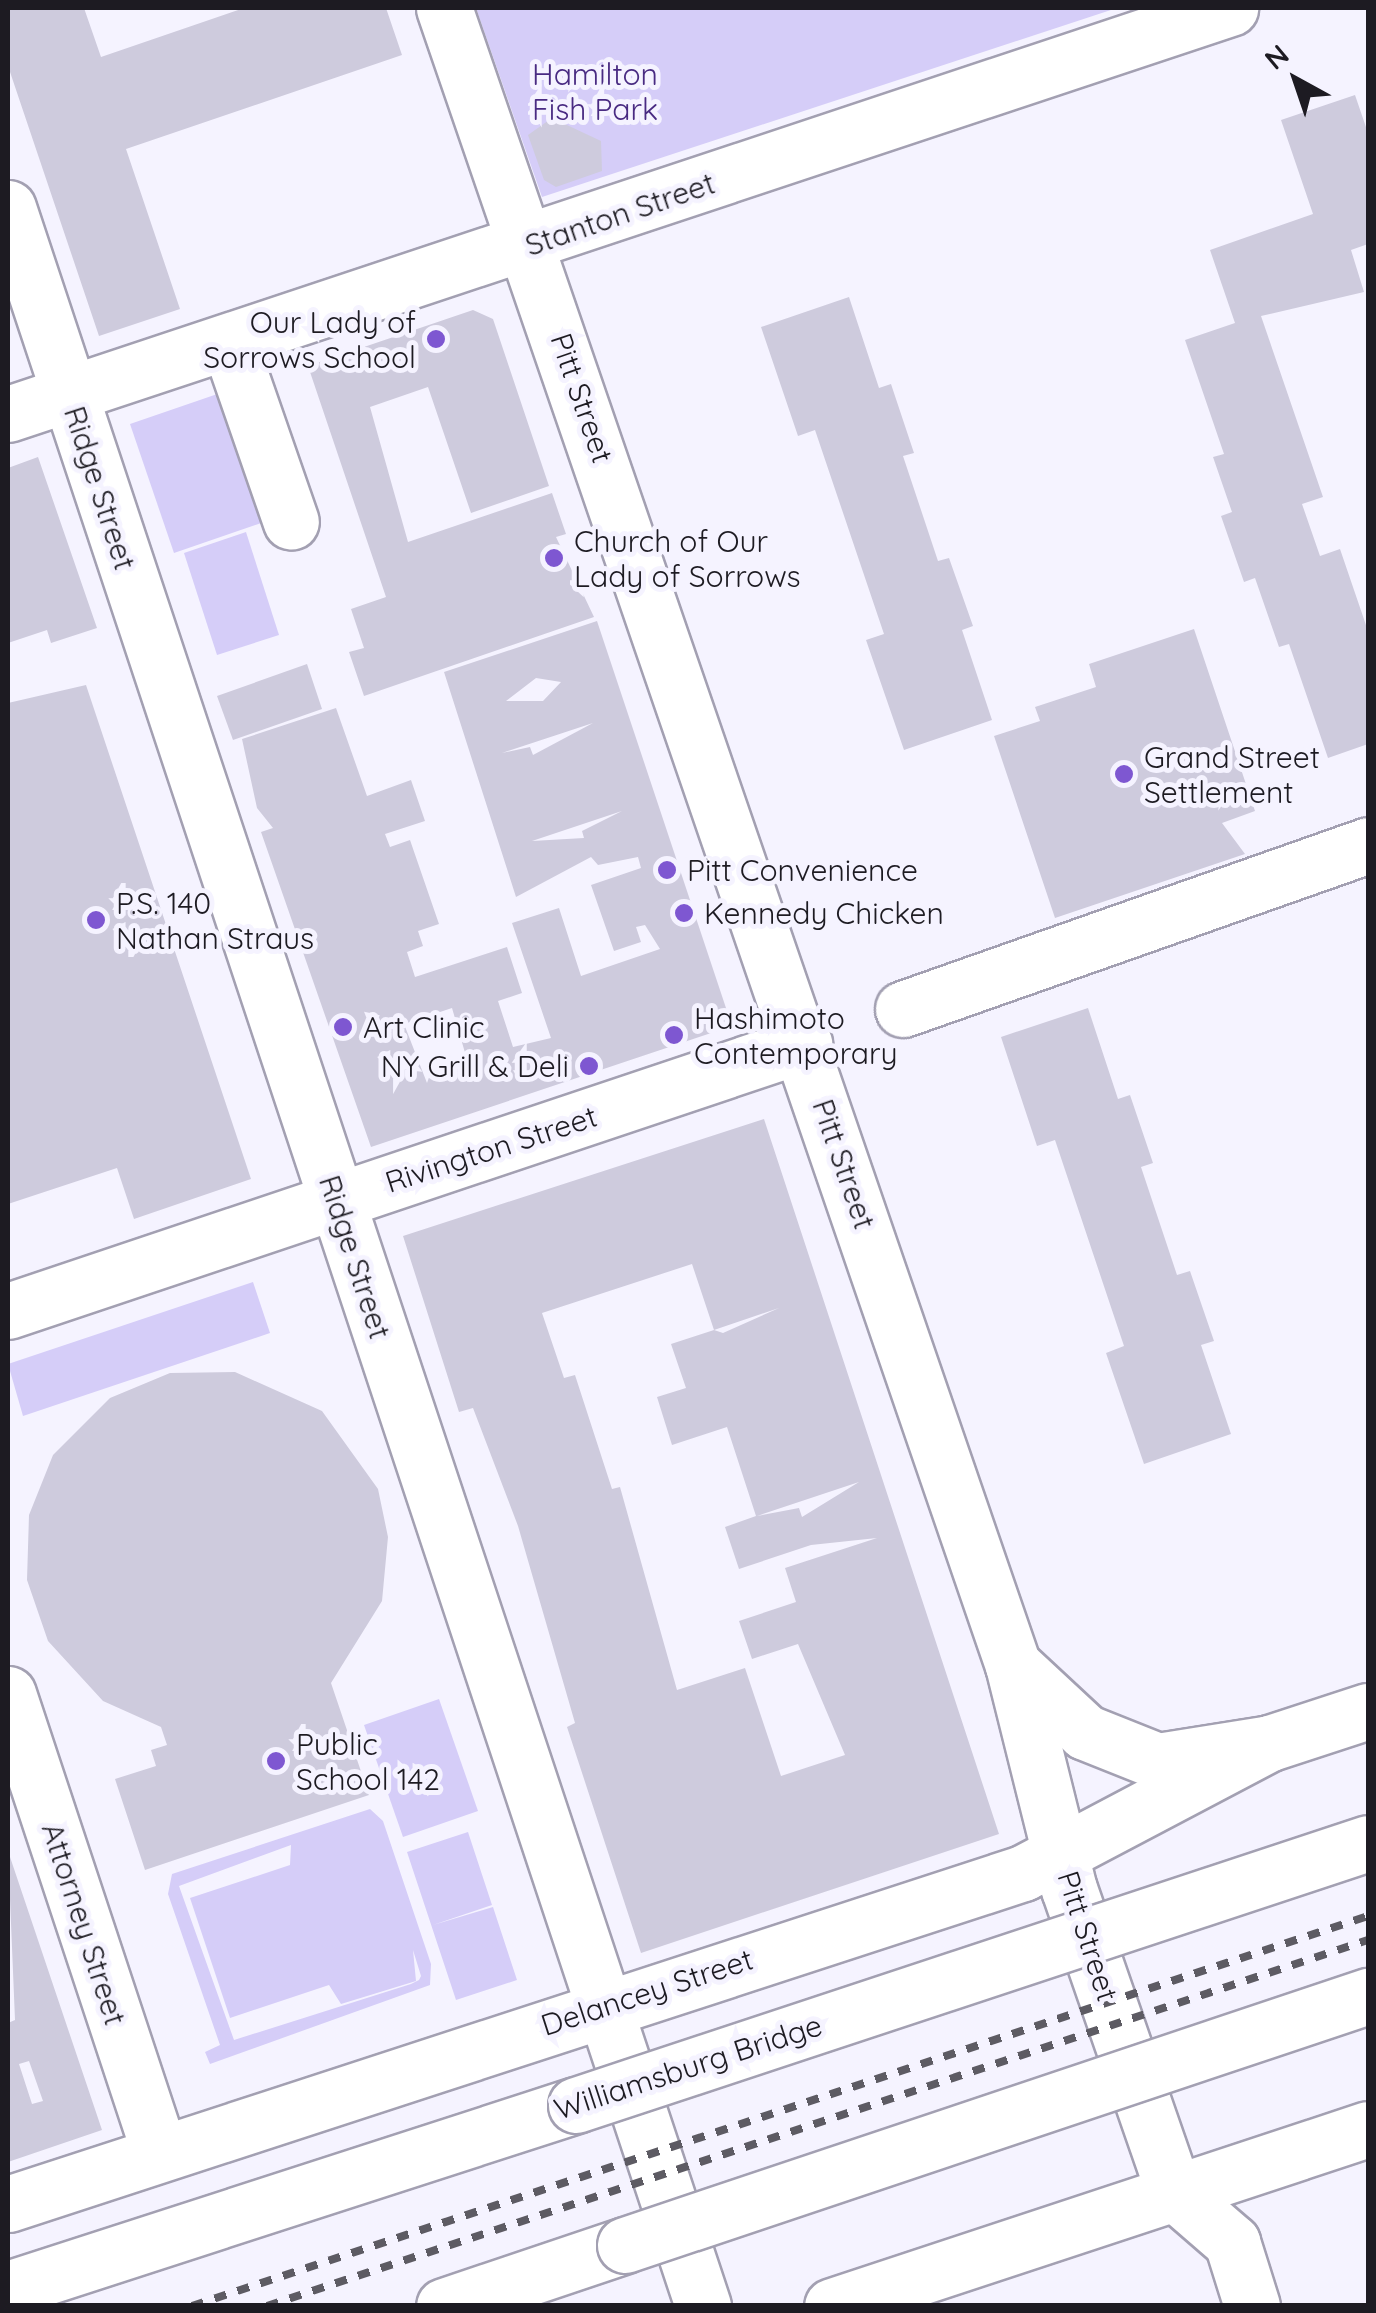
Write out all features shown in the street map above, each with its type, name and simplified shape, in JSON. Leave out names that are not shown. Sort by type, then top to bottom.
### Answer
[{"type":"main road","name":"Pitt Street","points":[[444,8],[804,1044],[1013,1665],[1062,1857],[1174,2192]]},
{"type":"main road","name":"Stanton Street","points":[[8,414],[1230,8]]},
{"type":"main road","name":"Ridge Street","points":[[8,208],[703,2306]]},
{"type":"main road","points":[[228,342],[291,522]]},
{"type":"main road","points":[[903,1008],[1368,845]]},
{"type":"main road","name":"Rivington Street","points":[[8,1311],[804,1044]]},
{"type":"main road","name":"Delancey Street","points":[[1013,1665],[1085,1732],[1131,1754],[1188,1760],[1270,1743],[1368,1711]]},
{"type":"main road","name":"Attorney Street","points":[[8,1694],[160,2154]]},
{"type":"main road","name":"Delancey Street","points":[[8,2204],[1062,1857],[1270,1743]]},
{"type":"main road","name":"Williamsburg Bridge","points":[[8,2289],[1368,1843]]},
{"type":"main road","points":[[444,2306],[1368,1996]]},
{"type":"main road","points":[[832,2306],[1368,2128]]},
{"type":"main road","points":[[1174,2192],[1232,2242],[1252,2306]]},
{"type":"green space","name":"Hamilton Fish Park","points":[[476,8],[1117,8],[542,197]]},
{"type":"green space","points":[[229,390],[273,519],[174,553],[130,424]]},
{"type":"green space","points":[[246,532],[279,635],[217,655],[184,553]]},
{"type":"green space","points":[[253,1282],[270,1333],[23,1416],[8,1364]]},
{"type":"green space","points":[[439,1699],[478,1811],[403,1837],[364,1725]]},
{"type":"green space","points":[[370,1809],[383,1821],[431,1964],[430,1985],[210,2064],[205,2052],[220,2045],[168,1894],[172,1874]],"holes":[[[291,1845],[290,1865],[190,1898],[230,2018],[329,1985],[341,2004],[416,1981],[413,1950],[421,1976],[419,1980],[411,1984],[234,2040],[179,1886]]]},
{"type":"green space","points":[[468,1832],[492,1905],[433,1925],[493,1907],[517,1980],[456,2000],[407,1852]]},
{"type":"building","points":[[8,8],[84,8],[101,57],[244,8],[386,8],[402,55],[126,149],[180,309],[99,336],[8,66]]},
{"type":"building","points":[[1355,95],[1368,133],[1368,244],[1351,250],[1364,292],[1261,316],[1323,497],[1302,504],[1320,556],[1340,549],[1368,631],[1368,744],[1328,758],[1289,644],[1279,647],[1255,578],[1244,582],[1221,516],[1232,512],[1213,457],[1224,454],[1185,340],[1235,323],[1210,250],[1313,214],[1281,120]]},
{"type":"building","points":[[552,118],[601,141],[602,171],[556,187],[544,180],[528,135]]},
{"type":"building","points":[[849,297],[879,388],[891,384],[914,453],[903,456],[938,561],[949,558],[973,626],[962,630],[992,720],[904,750],[866,640],[884,634],[815,430],[798,436],[761,327]]},
{"type":"building","points":[[473,310],[493,319],[549,486],[471,513],[428,387],[370,407],[408,542],[552,493],[566,534],[556,537],[594,617],[364,696],[349,652],[364,648],[351,609],[386,597],[308,366]]},
{"type":"building","points":[[38,457],[97,628],[51,643],[47,630],[8,643],[8,468]]},
{"type":"building","points":[[597,621],[732,1026],[371,1147],[261,832],[273,828],[257,808],[242,739],[336,708],[367,796],[411,780],[425,821],[385,834],[390,847],[410,840],[439,924],[418,931],[423,946],[407,952],[415,977],[507,947],[522,993],[498,1001],[513,1047],[551,1038],[512,923],[559,908],[581,976],[660,949],[645,925],[636,927],[641,942],[614,951],[591,885],[641,868],[638,857],[598,865],[591,857],[516,897],[444,672]],"holes":[[[536,678],[561,682],[543,701],[506,701]],[[593,723],[533,755],[530,747],[502,753]],[[622,811],[582,831],[584,838],[532,841]],[[452,1008],[468,1063],[448,1074],[444,1065],[432,1069],[427,1083],[404,1024]]]},
{"type":"building","name":"Grand Street Settlement","points":[[1194,629],[1255,811],[1222,823],[1245,854],[1055,918],[994,736],[1040,721],[1035,707],[1096,687],[1089,664]]},
{"type":"building","points":[[307,664],[322,709],[233,740],[217,696]]},
{"type":"building","name":"P.S. 140 Nathan Straus","points":[[86,685],[251,1179],[134,1219],[117,1168],[8,1204],[8,703]]},
{"type":"building","points":[[1088,1008],[1118,1099],[1130,1095],[1153,1163],[1141,1167],[1177,1275],[1190,1271],[1214,1341],[1201,1345],[1231,1434],[1144,1464],[1106,1353],[1124,1346],[1055,1140],[1037,1146],[1001,1037]]},
{"type":"building","points":[[764,1119],[999,1834],[641,1953],[567,1727],[575,1723],[518,1526],[473,1408],[459,1412],[403,1236]],"holes":[[[692,1264],[714,1330],[671,1344],[686,1388],[657,1397],[672,1445],[727,1427],[756,1516],[725,1527],[739,1569],[811,1545],[877,1538],[785,1568],[796,1602],[739,1621],[752,1659],[798,1644],[845,1755],[781,1776],[745,1668],[677,1690],[620,1487],[612,1489],[575,1375],[564,1378],[542,1313]],[[779,1308],[723,1333],[714,1330]],[[859,1482],[802,1517],[799,1508],[757,1516]]]},
{"type":"building","points":[[235,1372],[322,1411],[378,1489],[388,1537],[382,1601],[331,1683],[369,1795],[145,1870],[115,1779],[156,1766],[151,1750],[167,1745],[161,1727],[103,1701],[48,1641],[27,1580],[29,1515],[53,1455],[110,1398],[170,1373]]},
{"type":"building","points":[[8,1851],[102,2130],[8,2162],[8,2023],[15,2020]],"holes":[[[29,2061],[43,2101],[32,2104],[19,2064]]]},
{"type":"railway","points":[[192,2306],[1368,1916]]},
{"type":"railway","points":[[267,2306],[1368,1940]]},
{"type":"place","name":"Our Lady of Sorrows School","points":[[436,339]]},
{"type":"place","name":"Church of Our Lady of Sorrows","points":[[554,558]]},
{"type":"place","name":"Grand Street Settlement","points":[[1124,774]]},
{"type":"place","name":"Pitt Convenience","points":[[667,870]]},
{"type":"place","name":"Kennedy Chicken","points":[[684,913]]},
{"type":"place","name":"P.S. 140 Nathan Straus","points":[[96,920]]},
{"type":"place","name":"Art Clinic","points":[[343,1027]]},
{"type":"place","name":"Hashimoto Contemporary","points":[[674,1035]]},
{"type":"place","name":"NY Grill & Deli","points":[[589,1066]]},
{"type":"place","name":"Public School 142","points":[[276,1761]]}]
